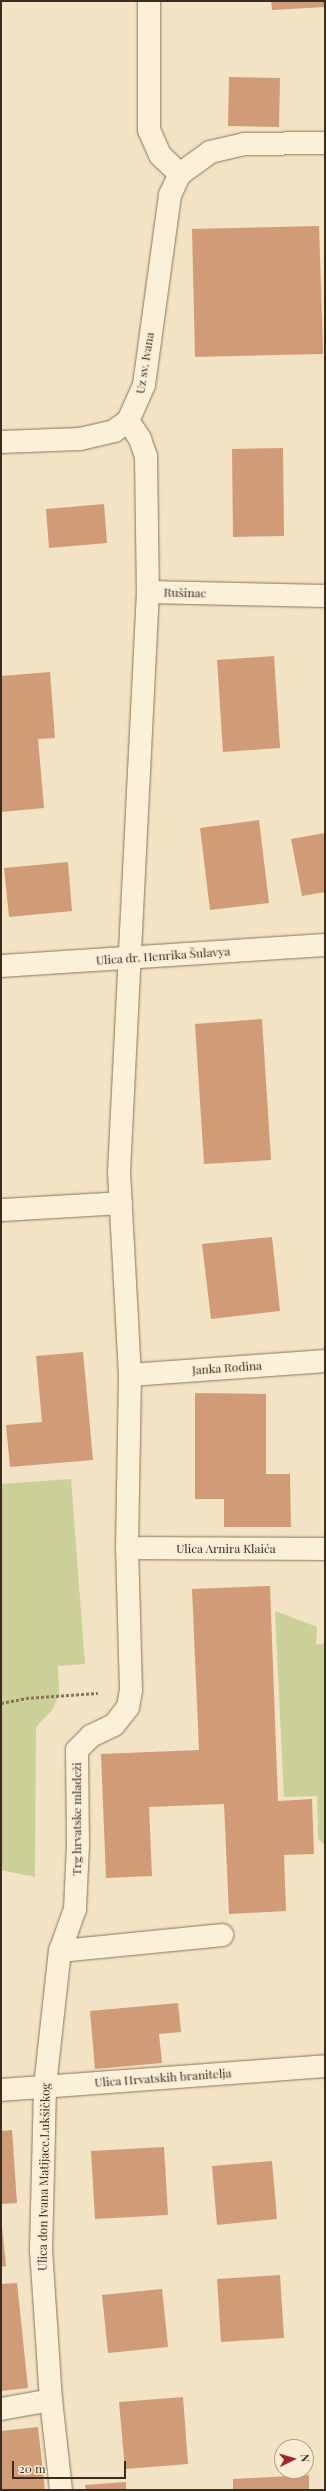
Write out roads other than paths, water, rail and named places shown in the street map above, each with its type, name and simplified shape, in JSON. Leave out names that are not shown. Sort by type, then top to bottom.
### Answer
[{"type":"street","points":[[149,1],[149,130],[160,155],[180,174]]},
{"type":"street","name":"Uz sv. Ivana","points":[[128,422],[144,385],[170,195],[180,174],[210,152],[244,144],[325,143]]},
{"type":"street","points":[[1,442],[80,439],[114,430],[128,422]]},
{"type":"street","name":"Rušinac","points":[[128,422],[140,439],[146,456],[148,592],[325,596]]},
{"type":"street","name":"Trg hrvatske mladeži","points":[[60,1951],[75,1909],[78,1845],[76,1750],[91,1736],[114,1726],[128,1707],[131,1690],[127,1548],[130,1375],[119,1172],[131,958],[148,592]]},
{"type":"street","name":"Ulica dr. Henrika Šulavya","points":[[1,966],[325,945]]},
{"type":"street","points":[[1,1210],[121,1203]]},
{"type":"street","name":"Janka Rodina","points":[[130,1375],[325,1362]]},
{"type":"street","name":"Ulica Arnira Klaića","points":[[127,1548],[325,1549]]},
{"type":"street","points":[[60,1951],[222,1934]]},
{"type":"street","name":"Ulica don Ivana Matijace,Lukšičkog","points":[[60,1951],[45,2086],[41,2251],[51,2400],[61,2490]]},
{"type":"street","name":"Ulica Hrvatskih branitelja","points":[[1,2090],[325,2066]]},
{"type":"street","points":[[1,2409],[51,2400]]}]
